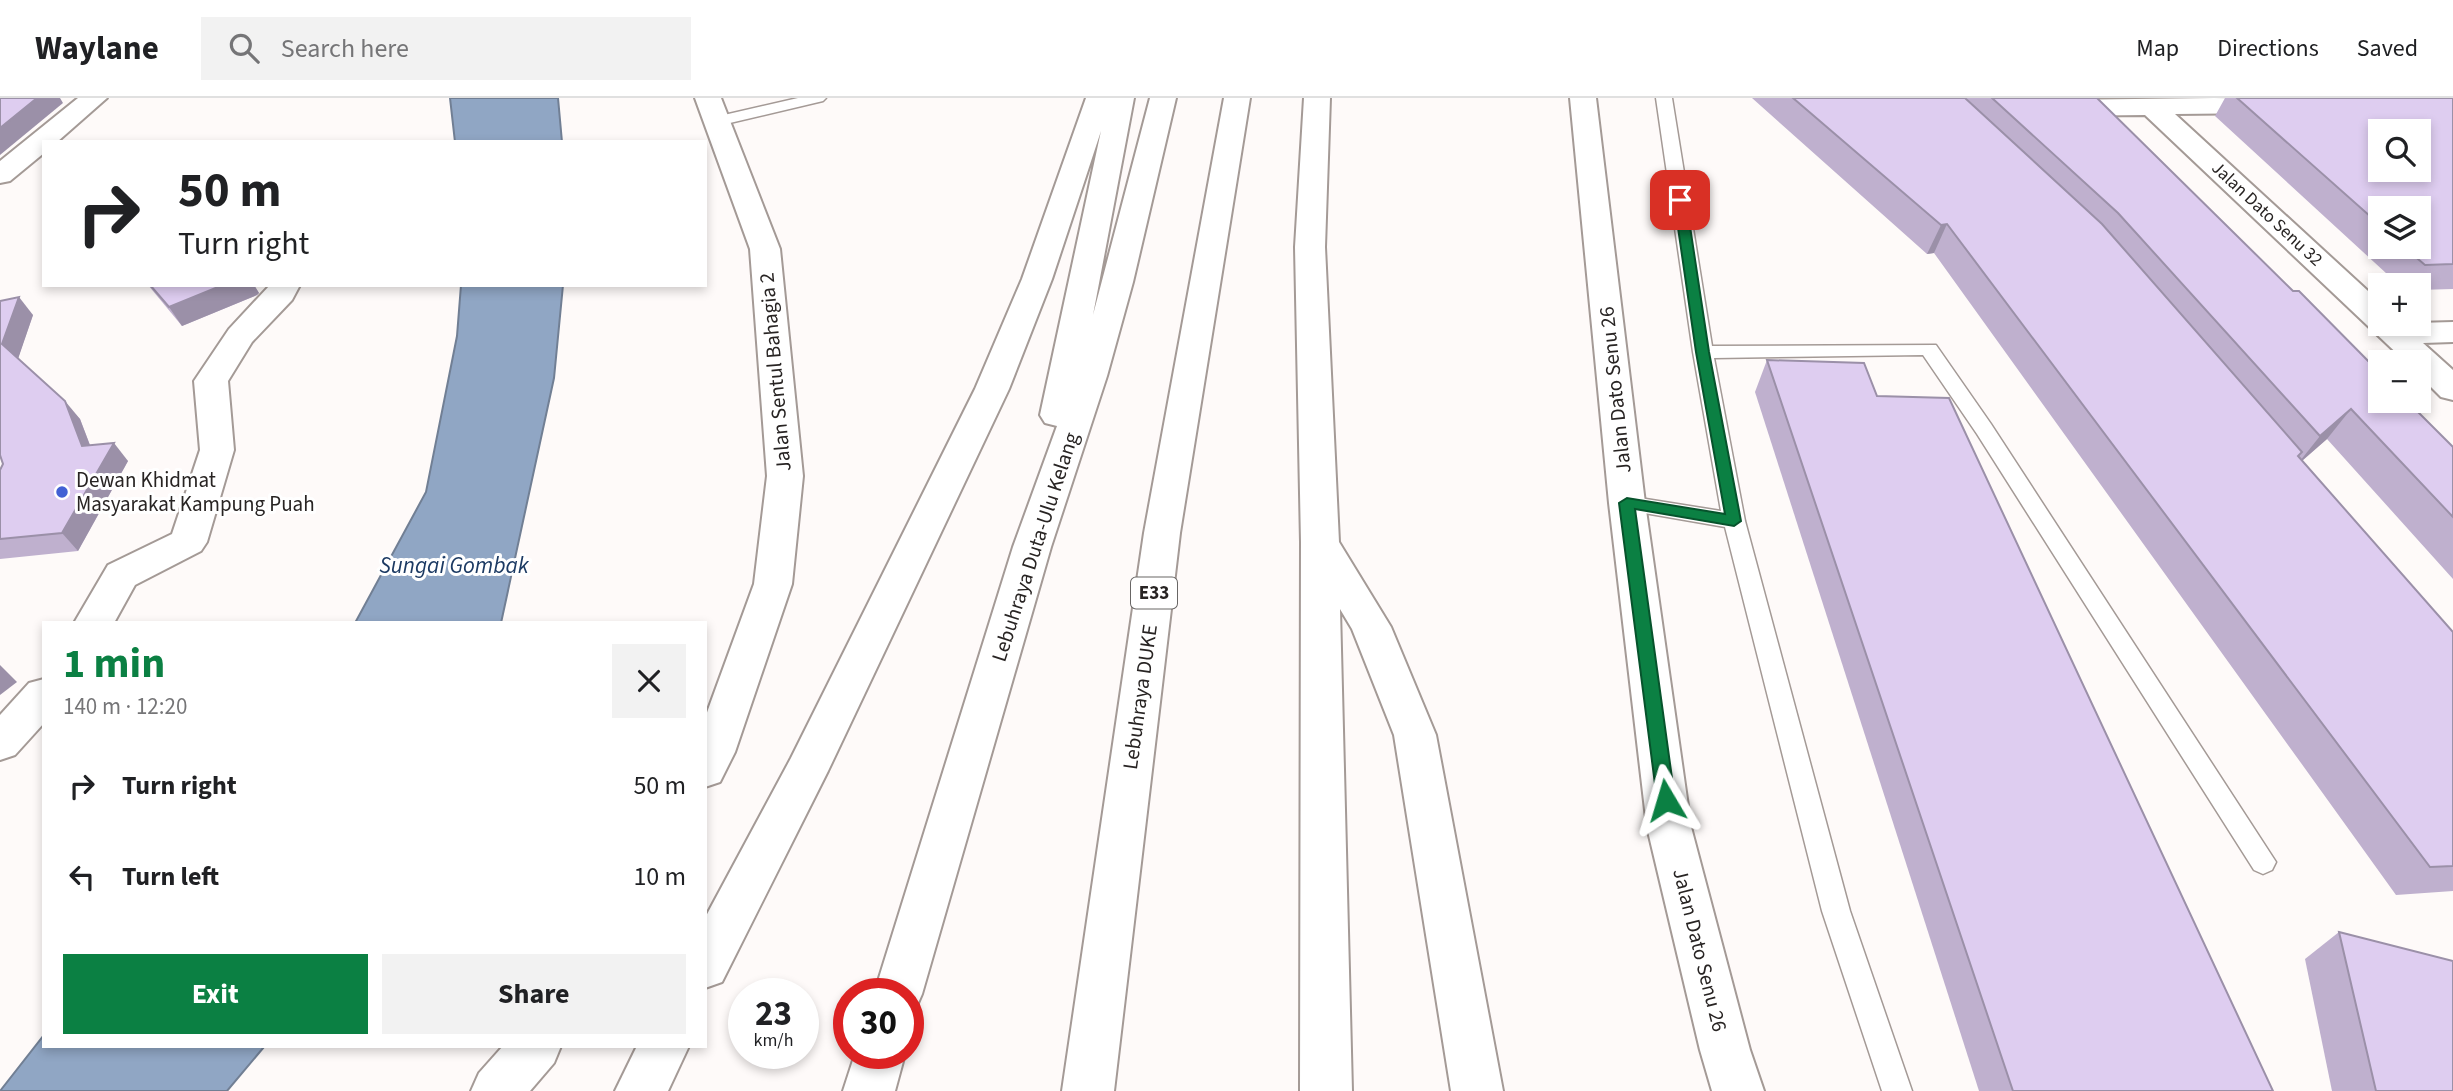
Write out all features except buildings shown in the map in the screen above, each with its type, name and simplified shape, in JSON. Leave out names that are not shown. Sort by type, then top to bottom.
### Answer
[{"type":"main road","points":[[43,140],[94,98]]},
{"type":"main road","points":[[707,962],[806,771],[992,388],[1037,279],[1099,98]]},
{"type":"main road","points":[[1032,547],[1121,98]]},
{"type":"main road","name":"Lebuhraya Duta-Ulu Kelang","points":[[903,978],[1032,547],[1091,376],[1118,282],[1163,98]]},
{"type":"main road","name":"Lebuhraya DUKE","points":[[1088,1091],[1162,533],[1237,98]]},
{"type":"main road","points":[[1317,98],[1310,247],[1320,542],[1326,1091]]},
{"type":"main road","name":"Jalan Dato Senu 26","points":[[1584,98],[1627,503],[1669,827],[1725,1050],[1738,1091]]},
{"type":"main road","points":[[2029,108],[2303,105]]},
{"type":"main road","name":"Jalan Dato Senu 32","points":[[2153,108],[2368,308]]},
{"type":"main road","name":"Jalan Sentul Bahagia 2","points":[[707,765],[773,584],[785,476],[765,249],[713,110]]},
{"type":"main road","points":[[0,175],[42,141]]},
{"type":"main road","points":[[95,621],[121,575],[188,542],[216,450],[211,381],[240,336],[284,287]]},
{"type":"main road","points":[[2431,330],[2453,332]]},
{"type":"main road","name":"Jalan Dato Senu 32","points":[[2397,336],[2453,389]]},
{"type":"main road","points":[[1320,542],[1371,627],[1415,735],[1477,1091]]},
{"type":"main road","points":[[0,743],[42,697]]},
{"type":"main road","points":[[497,1091],[534,1048]]},
{"type":"main road","points":[[641,1091],[663,1048]]},
{"type":"main road","points":[[869,1091],[876,1069]]},
{"type":"lane","points":[[713,110],[818,98]]},
{"type":"lane","points":[[1664,98],[1703,352],[1734,521],[1836,911],[1897,1091]]},
{"type":"lane","points":[[1703,352],[1929,349],[2263,862]]},
{"type":"lane","points":[[1627,503],[1734,521]]},
{"type":"water","points":[[450,98],[558,98],[562,140],[455,140]]},
{"type":"water","name":"Sungai Gombak","points":[[461,287],[563,287],[554,378],[501,621],[356,621],[426,492],[457,336]]},
{"type":"water","points":[[42,1038],[42,1048],[263,1048],[227,1091],[0,1091]]},
{"type":"place","name":"Dewan Khidmat Masyarakat Kampung Puah","points":[[62,492]]},
{"type":"route","points":[[1666,800],[1627,503],[1734,521],[1703,352],[1680,200]]}]
